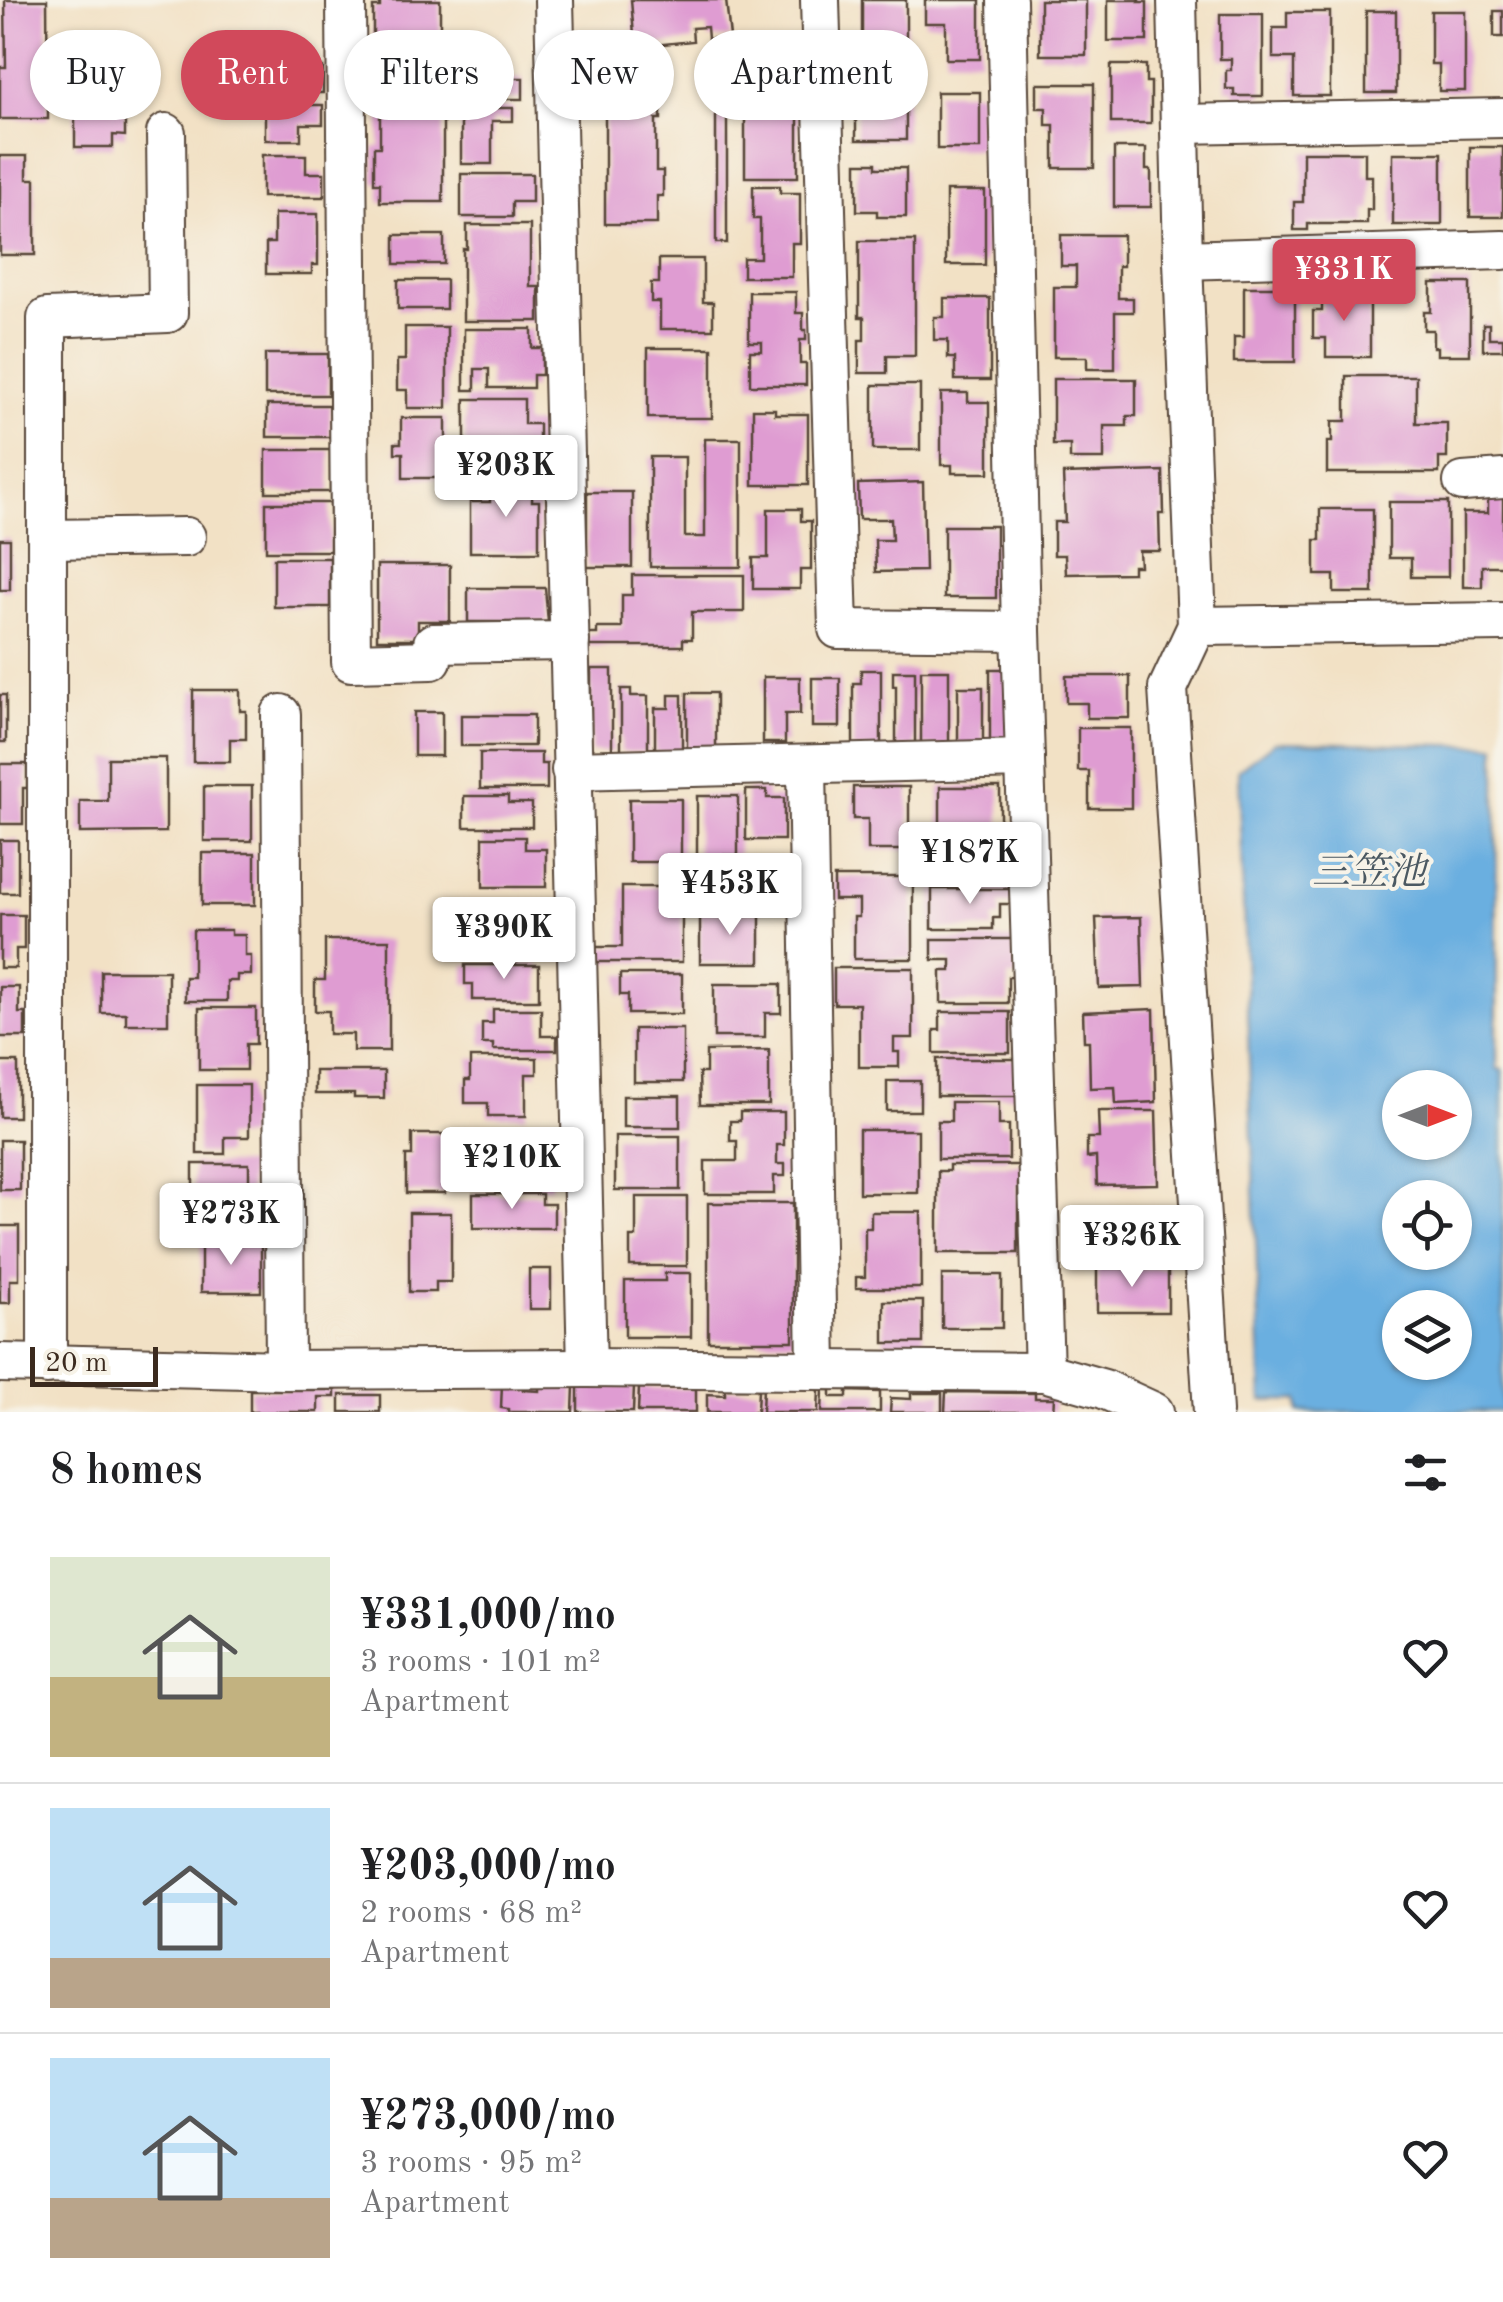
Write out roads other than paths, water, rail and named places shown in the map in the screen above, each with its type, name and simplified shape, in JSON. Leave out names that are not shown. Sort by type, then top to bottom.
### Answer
[{"type":"street","points":[[346,0],[352,662],[432,660],[433,643],[570,642]]},
{"type":"street","points":[[554,0],[586,1368]]},
{"type":"street","points":[[820,0],[838,629],[1021,631]]},
{"type":"street","points":[[1007,0],[1021,631],[1044,1372]]},
{"type":"street","points":[[1178,0],[1197,626],[1168,688],[1213,1412]]},
{"type":"street","points":[[1181,124],[1503,118]]},
{"type":"street","points":[[47,1364],[47,318],[168,313],[166,133]]},
{"type":"street","points":[[1183,260],[1503,250]]},
{"type":"street","points":[[1463,482],[1503,479]]},
{"type":"street","points":[[47,539],[186,536]]},
{"type":"street","points":[[1197,626],[1503,622]]},
{"type":"street","points":[[281,714],[285,1370]]},
{"type":"street","points":[[571,770],[1025,759]]},
{"type":"street","points":[[807,765],[817,1368]]},
{"type":"street","points":[[0,1364],[285,1370],[817,1368],[1044,1372],[1104,1388],[1154,1412]]},
{"type":"water","name":"三笠池","points":[[1275,742],[1496,746],[1497,1069],[1503,1070],[1503,1411],[1299,1412],[1299,1400],[1262,1401],[1238,770]]}]
